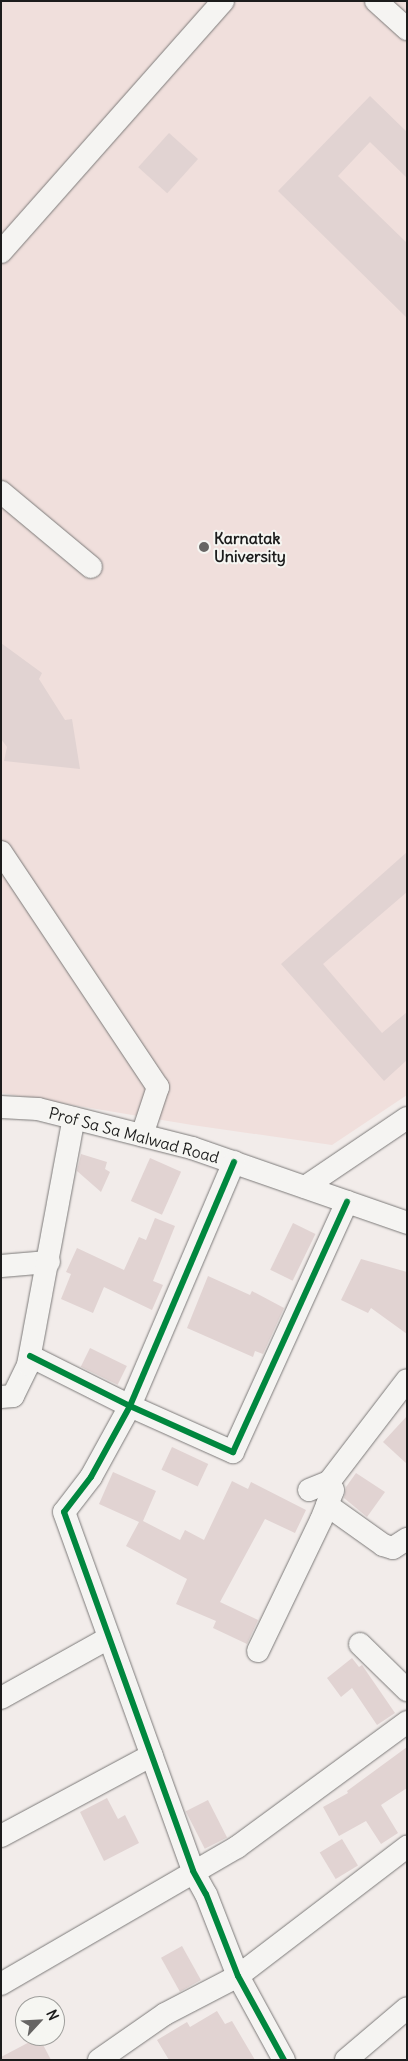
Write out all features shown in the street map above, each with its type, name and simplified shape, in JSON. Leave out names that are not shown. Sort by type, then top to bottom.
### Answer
[{"type":"street","points":[[1,252],[223,1]]},
{"type":"street","points":[[381,3],[407,29]]},
{"type":"street","points":[[1,492],[91,567]]},
{"type":"street","points":[[1,852],[158,1087],[142,1135]]},
{"type":"street","name":"Prof Sa Sa Malwad Road","points":[[1,1107],[38,1109],[142,1135],[234,1162],[407,1223]]},
{"type":"street","points":[[1,1398],[13,1396],[30,1356],[49,1262],[74,1118]]},
{"type":"street","points":[[305,1187],[407,1118]]},
{"type":"street","points":[[234,1162],[130,1406],[91,1477],[64,1512],[193,1871],[206,1894],[238,1976],[279,2058]]},
{"type":"street","points":[[30,1356],[130,1406],[233,1452],[347,1202]]},
{"type":"street","points":[[1,1266],[49,1262]]},
{"type":"street","points":[[258,1651],[333,1490],[319,1486],[407,1380]]},
{"type":"street","points":[[327,1506],[383,1545],[393,1548],[407,1539]]},
{"type":"street","points":[[1,1698],[109,1638]]},
{"type":"street","points":[[360,1644],[407,1690]]},
{"type":"street","points":[[3,1979],[237,1846],[407,1722]]},
{"type":"street","points":[[1,1836],[152,1756]]},
{"type":"street","points":[[99,2060],[165,2014],[238,1976],[407,1846]]},
{"type":"street","points":[[346,2060],[407,2008]]},
{"type":"shaded area","name":"Karnatak University","points":[[1,1],[407,1],[407,1095],[332,1145],[192,1125],[1,1093]]},
{"type":"building","points":[[370,96],[407,132],[407,178],[370,142],[338,176],[407,243],[407,318],[278,191]]},
{"type":"building","points":[[169,133],[198,159],[167,193],[138,167]]},
{"type":"building","points":[[1,643],[42,673],[39,679],[65,720],[72,719],[80,769],[4,761],[7,747],[1,739]]},
{"type":"building","points":[[407,852],[407,892],[323,964],[382,1033],[407,1012],[407,1060],[384,1081],[281,964]]},
{"type":"building","points":[[81,1154],[107,1162],[105,1169],[110,1172],[101,1192],[77,1171]]},
{"type":"building","points":[[150,1158],[181,1172],[162,1215],[131,1201]]},
{"type":"building","points":[[155,1218],[175,1226],[153,1281],[163,1285],[152,1310],[104,1287],[93,1313],[61,1299],[71,1274],[66,1272],[77,1248],[124,1270],[139,1237],[146,1240]]},
{"type":"building","points":[[293,1223],[315,1234],[293,1281],[270,1270]]},
{"type":"building","points":[[361,1259],[407,1272],[407,1334],[371,1308],[368,1313],[341,1300]]},
{"type":"building","points":[[208,1276],[250,1295],[252,1291],[284,1308],[263,1354],[255,1351],[253,1357],[187,1328]]},
{"type":"building","points":[[90,1348],[127,1366],[118,1385],[81,1367]]},
{"type":"building","points":[[407,1416],[407,1464],[383,1442]]},
{"type":"building","points":[[172,1447],[208,1464],[198,1487],[161,1470]]},
{"type":"building","points":[[113,1472],[156,1491],[143,1521],[180,1540],[185,1530],[204,1540],[232,1481],[248,1489],[251,1482],[306,1510],[295,1533],[265,1519],[220,1602],[258,1620],[247,1644],[213,1628],[216,1621],[176,1604],[187,1579],[126,1546],[139,1522],[99,1504]]},
{"type":"building","points":[[356,1473],[385,1492],[367,1517],[344,1498],[346,1487]]},
{"type":"building","points":[[352,1658],[359,1667],[362,1665],[395,1713],[377,1725],[352,1688],[341,1697],[327,1678]]},
{"type":"building","points":[[407,1747],[407,1788],[381,1805],[398,1833],[381,1844],[366,1821],[339,1836],[323,1807],[348,1793],[347,1791]]},
{"type":"building","points":[[107,1798],[118,1819],[125,1815],[139,1843],[104,1861],[80,1812]]},
{"type":"building","points":[[208,1800],[227,1837],[205,1849],[186,1811]]},
{"type":"building","points":[[342,1839],[358,1866],[336,1879],[320,1852]]},
{"type":"building","points":[[182,1946],[201,1980],[180,1992],[161,1958]]},
{"type":"building","points":[[217,2011],[225,2024],[232,2021],[255,2060],[169,2060],[157,2040],[187,2022],[190,2027]]},
{"type":"building","points":[[22,2046],[44,2046],[51,2060],[1,2060],[1,2057]]},
{"type":"cycle path","points":[[234,1162],[130,1406],[91,1477],[64,1512],[193,1871],[206,1894],[238,1976],[284,2060]]},
{"type":"cycle path","points":[[30,1356],[130,1406],[233,1452],[347,1202]]},
{"type":"place","name":"Karnatak University","points":[[204,547]]}]
